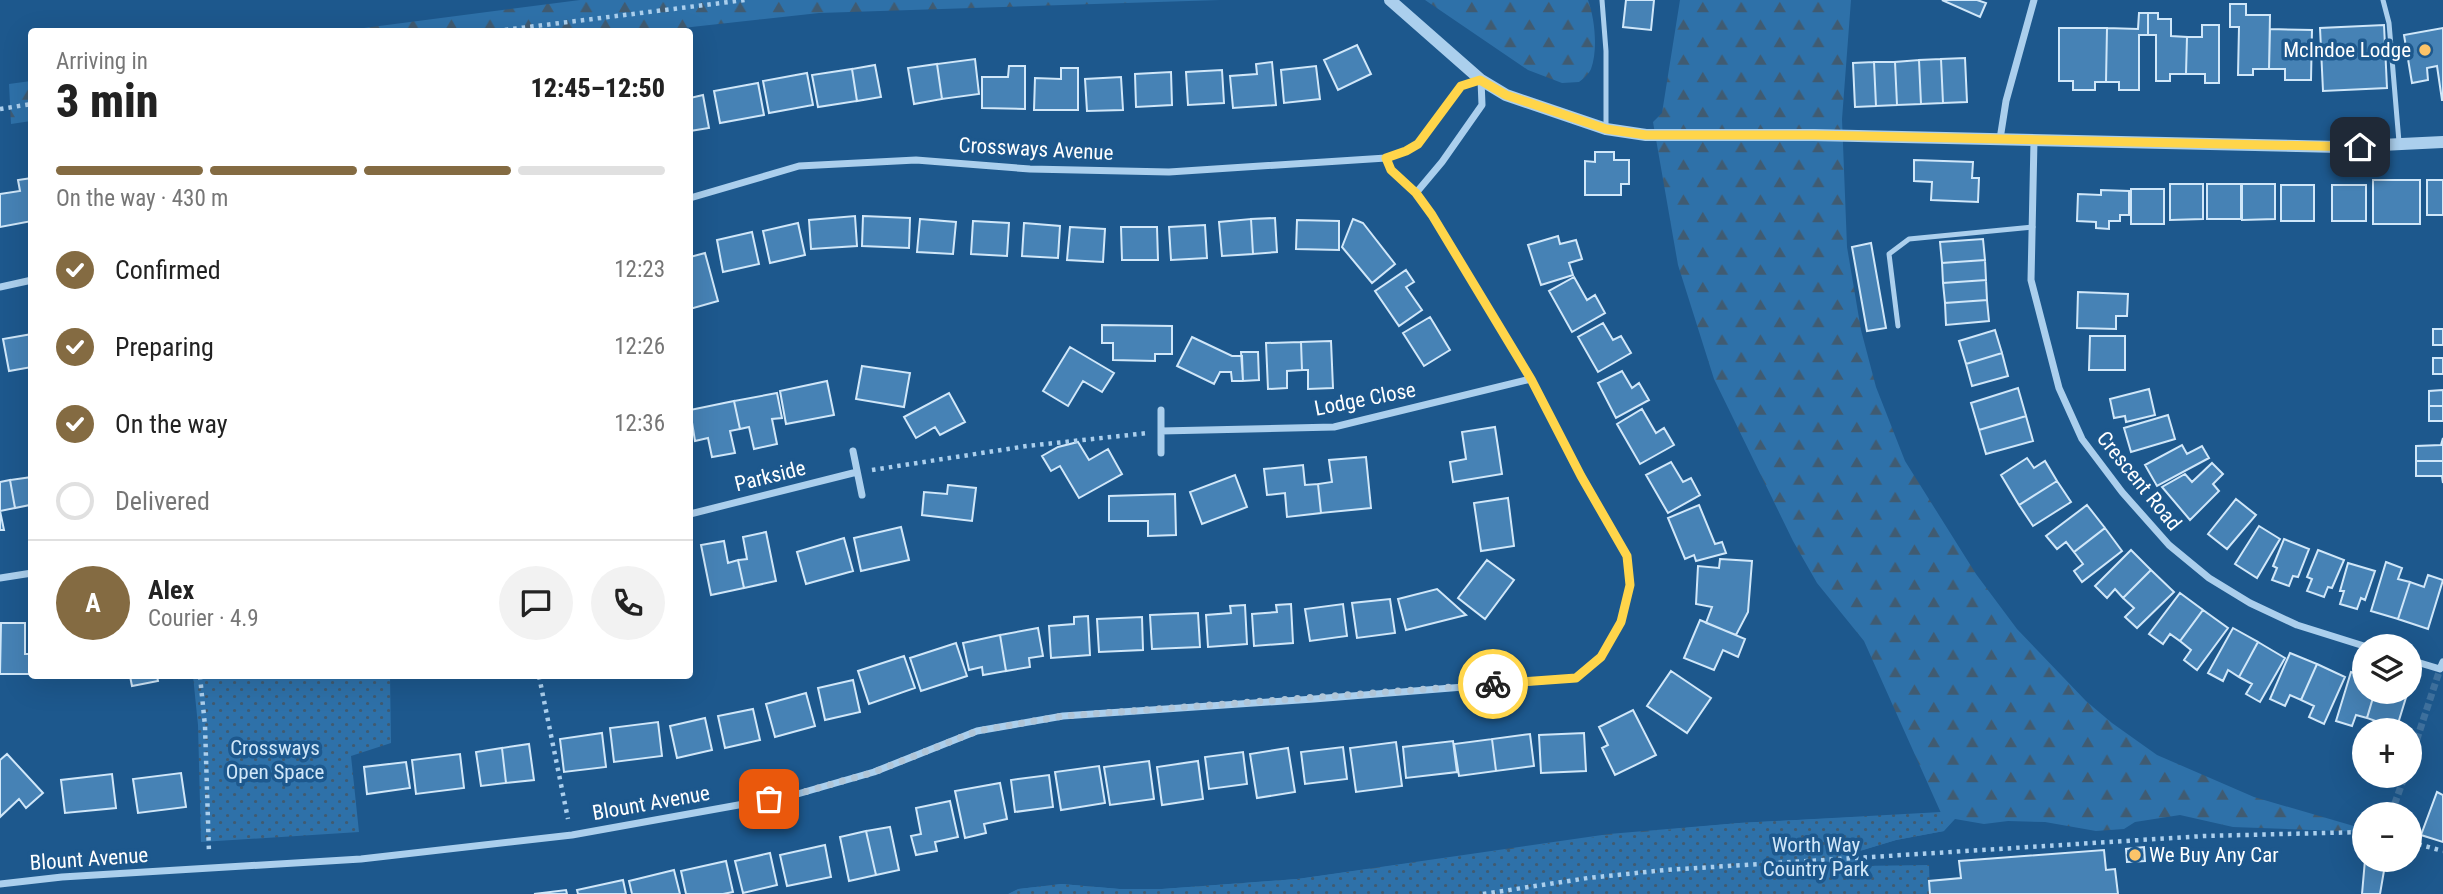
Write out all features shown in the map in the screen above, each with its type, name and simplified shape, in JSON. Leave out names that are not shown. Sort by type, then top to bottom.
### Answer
[{"type":"street","points":[[1390,0],[1480,80],[1506,95],[1606,129],[1646,135],[1814,135],[2340,147],[2443,142]]},
{"type":"street","points":[[2000,139],[2006,101],[2034,0]]},
{"type":"street","points":[[1386,158],[1418,144],[1461,86],[1480,80]]},
{"type":"street","points":[[1416,193],[1442,162],[1482,105],[1480,80]]},
{"type":"street","name":"Crescent Road","points":[[2034,141],[2031,280],[2059,388],[2082,439],[2122,492],[2169,545],[2208,578],[2250,603],[2297,625],[2352,642]]},
{"type":"street","name":"Blount Avenue","points":[[0,884],[62,877],[361,859],[572,835],[794,795],[874,772],[977,731],[1063,716],[1576,678],[1601,657],[1621,622],[1630,585],[1627,556],[1581,476],[1531,379],[1432,215],[1416,193],[1391,170],[1386,158]]},
{"type":"street","name":"Crossways Avenue","points":[[693,197],[799,166],[916,160],[1030,169],[1169,172],[1386,158]]},
{"type":"street","points":[[0,287],[28,281]]},
{"type":"street","name":"Lodge Close","points":[[1161,431],[1334,427],[1531,379]]},
{"type":"street","points":[[1161,410],[1161,453]]},
{"type":"street","points":[[853,451],[862,495]]},
{"type":"street","name":"Parkside","points":[[693,512],[857,472]]},
{"type":"street","points":[[0,578],[28,574]]},
{"type":"street","points":[[2422,662],[2442,665]]},
{"type":"lane","points":[[1602,0],[1606,51],[1606,129]]},
{"type":"lane","points":[[2384,0],[2389,23],[2399,145]]},
{"type":"lane","points":[[1898,326],[1889,254],[1909,239],[2033,227]]},
{"type":"path","points":[[520,28],[745,0]]},
{"type":"path","points":[[0,109],[28,105]]},
{"type":"path","points":[[857,472],[1027,446],[1161,431]]},
{"type":"path","points":[[200,679],[205,726],[210,869]]},
{"type":"path","points":[[540,679],[572,835]]},
{"type":"path","points":[[1483,894],[1588,878],[1665,870],[2204,836],[2352,832]]},
{"type":"path","points":[[2422,845],[2443,851]]},
{"type":"green space","points":[[580,0],[1220,0],[819,13],[682,28],[364,28]]},
{"type":"green space","points":[[1425,0],[1588,0],[1595,34],[1591,69],[1579,82],[1562,83],[1528,70]]},
{"type":"green space","points":[[1680,0],[1851,0],[1842,119],[1847,247],[1861,330],[1876,387],[1905,461],[1976,574],[2017,629],[2086,701],[2112,723],[2157,755],[2254,797],[2352,826],[2352,832],[2233,827],[2180,815],[2135,822],[2124,829],[2096,831],[2045,822],[2008,821],[1984,824],[1955,819],[1944,831],[1896,840],[1859,851],[1450,894],[1008,894],[1018,889],[1062,884],[1119,889],[1162,889],[1297,879],[1609,834],[1739,823],[1941,813],[1864,641],[1817,583],[1793,541],[1714,379],[1678,265],[1653,122],[1662,113]]},
{"type":"green space","points":[[28,81],[28,121],[11,124],[9,84]]},
{"type":"green space","name":"Crossways Open Space","points":[[193,679],[390,679],[391,743],[351,756],[359,832],[201,842],[198,725]]},
{"type":"green space","name":"Worth Way Country Park","points":[[1941,812],[1944,831],[1896,840],[1860,851],[1856,866],[1929,865],[1930,894],[1009,894],[1019,889],[1061,884],[1162,889],[1298,879],[1611,835],[1739,823]]},
{"type":"building","points":[[1626,0],[1654,0],[1651,30],[1623,27]]},
{"type":"building","points":[[1942,0],[1977,0],[1986,3],[1980,17]]},
{"type":"building","points":[[2230,4],[2246,4],[2246,15],[2270,15],[2269,69],[2253,69],[2253,75],[2238,75],[2239,27],[2230,27]]},
{"type":"building","points":[[2139,13],[2148,13],[2148,35],[2139,35],[2139,90],[2119,90],[2119,82],[2106,82],[2107,28],[2138,29]]},
{"type":"building","points":[[2148,13],[2158,13],[2158,19],[2171,19],[2171,36],[2187,37],[2186,74],[2170,74],[2170,81],[2156,81],[2156,35],[2148,35]]},
{"type":"building","points":[[2202,25],[2219,25],[2219,83],[2205,83],[2205,74],[2186,74],[2187,37],[2202,37]]},
{"type":"building","points":[[2384,25],[2387,88],[2323,91],[2320,28]]},
{"type":"building","points":[[2059,28],[2107,28],[2106,82],[2095,82],[2095,90],[2073,90],[2073,81],[2059,81]]},
{"type":"building","name":"McIndoe Lodge","points":[[2443,28],[2442,100],[2437,66],[2427,68],[2428,80],[2412,83],[2404,35]]},
{"type":"building","points":[[2270,29],[2312,30],[2311,80],[2285,80],[2285,69],[2269,69]]},
{"type":"building","points":[[1357,45],[1371,74],[1338,90],[1324,60]]},
{"type":"building","points":[[1965,58],[1967,102],[1943,103],[1941,59]]},
{"type":"building","points":[[975,59],[979,94],[942,99],[937,64]]},
{"type":"building","points":[[1941,59],[1943,103],[1921,104],[1919,60]]},
{"type":"building","points":[[1919,60],[1921,104],[1897,105],[1895,62]]},
{"type":"building","points":[[1272,62],[1276,105],[1233,108],[1230,76],[1257,74],[1256,64]]},
{"type":"building","points":[[1874,62],[1895,62],[1897,105],[1876,106]]},
{"type":"building","points":[[1874,62],[1876,106],[1855,107],[1853,63]]},
{"type":"building","points":[[937,64],[942,99],[914,104],[908,68]]},
{"type":"building","points":[[875,65],[881,97],[857,101],[852,69]]},
{"type":"building","points":[[1009,66],[1025,66],[1025,109],[982,108],[982,77],[1008,77]]},
{"type":"building","points":[[1316,66],[1320,99],[1284,103],[1281,70]]},
{"type":"building","points":[[1061,68],[1078,68],[1078,110],[1034,110],[1035,78],[1061,79]]},
{"type":"building","points":[[852,69],[857,101],[818,107],[812,75]]},
{"type":"building","points":[[1222,70],[1224,103],[1188,105],[1186,72]]},
{"type":"building","points":[[1171,72],[1172,105],[1136,107],[1135,74]]},
{"type":"building","points":[[807,73],[813,105],[769,113],[763,81]]},
{"type":"building","points":[[1121,77],[1123,110],[1087,111],[1085,79]]},
{"type":"building","points":[[758,83],[764,115],[720,123],[714,91]]},
{"type":"building","points":[[703,95],[709,128],[693,131],[693,97]]},
{"type":"building","points":[[1595,152],[1614,152],[1614,160],[1629,160],[1629,184],[1621,184],[1621,195],[1585,195],[1585,161],[1595,162]]},
{"type":"building","points":[[1914,160],[1973,162],[1972,178],[1979,178],[1978,202],[1931,200],[1932,182],[1914,181]]},
{"type":"building","points":[[28,179],[28,222],[0,227],[0,194],[20,191],[18,180]]},
{"type":"building","points":[[2373,180],[2420,180],[2420,224],[2373,224]]},
{"type":"building","points":[[2427,180],[2443,180],[2443,215],[2427,215]]},
{"type":"building","points":[[2170,184],[2203,184],[2203,219],[2170,220]]},
{"type":"building","points":[[2207,184],[2241,184],[2241,219],[2207,219]]},
{"type":"building","points":[[2242,184],[2275,184],[2275,219],[2242,220]]},
{"type":"building","points":[[2281,185],[2314,185],[2314,221],[2281,221]]},
{"type":"building","points":[[2332,185],[2366,185],[2366,221],[2332,221]]},
{"type":"building","points":[[2131,189],[2164,189],[2164,224],[2131,224]]},
{"type":"building","points":[[2101,190],[2129,191],[2129,215],[2120,215],[2120,221],[2109,221],[2109,229],[2096,228],[2096,222],[2077,221],[2078,194],[2101,195]]},
{"type":"building","points":[[855,216],[857,246],[811,249],[809,220]]},
{"type":"building","points":[[863,216],[910,218],[909,248],[862,246]]},
{"type":"building","points":[[1275,218],[1277,252],[1253,254],[1251,219]]},
{"type":"building","points":[[920,219],[956,222],[953,254],[917,252]]},
{"type":"building","points":[[1251,219],[1253,254],[1222,256],[1219,222]]},
{"type":"building","points":[[1353,219],[1363,223],[1395,264],[1372,283],[1342,247]]},
{"type":"building","points":[[1297,220],[1339,221],[1339,250],[1296,249]]},
{"type":"building","points":[[973,221],[1009,223],[1007,256],[971,254]]},
{"type":"building","points":[[798,223],[805,255],[770,263],[763,231]]},
{"type":"building","points":[[1024,223],[1060,226],[1058,258],[1022,256]]},
{"type":"building","points":[[1205,225],[1207,258],[1171,260],[1169,227]]},
{"type":"building","points":[[1070,227],[1105,229],[1103,262],[1067,260]]},
{"type":"building","points":[[1121,227],[1157,227],[1158,260],[1122,260]]},
{"type":"building","points":[[752,232],[759,264],[723,272],[717,240]]},
{"type":"building","points":[[1558,236],[1560,244],[1576,240],[1582,259],[1569,263],[1573,275],[1541,285],[1528,245]]},
{"type":"building","points":[[1983,239],[1985,260],[1942,263],[1940,242]]},
{"type":"building","points":[[1871,243],[1886,328],[1867,331],[1852,247]]},
{"type":"building","points":[[705,253],[718,301],[693,308],[693,256]]},
{"type":"building","points":[[1985,260],[1986,280],[1943,283],[1942,263]]},
{"type":"building","points":[[1406,270],[1414,282],[1406,287],[1422,310],[1399,326],[1375,291]]},
{"type":"building","points":[[1574,277],[1587,300],[1595,295],[1605,313],[1572,332],[1549,291]]},
{"type":"building","points":[[1986,280],[1987,300],[1945,303],[1943,283]]},
{"type":"building","points":[[2078,292],[2128,294],[2127,316],[2116,316],[2116,329],[2077,328]]},
{"type":"building","points":[[1987,300],[1989,321],[1946,325],[1945,303]]},
{"type":"building","points":[[1430,317],[1450,350],[1424,366],[1403,333]]},
{"type":"building","points":[[1603,323],[1613,340],[1621,336],[1631,353],[1598,372],[1578,337]]},
{"type":"building","points":[[1102,325],[1172,326],[1172,354],[1155,354],[1155,361],[1113,360],[1113,343],[1102,343]]},
{"type":"building","points":[[2433,329],[2443,329],[2443,345],[2433,345]]},
{"type":"building","points":[[1995,330],[2002,353],[1966,364],[1959,341]]},
{"type":"building","points":[[28,335],[28,368],[9,371],[3,339]]},
{"type":"building","points":[[2090,336],[2125,336],[2125,370],[2089,370]]},
{"type":"building","points":[[1192,337],[1232,356],[1242,356],[1243,381],[1232,381],[1231,372],[1220,372],[1214,384],[1177,366]]},
{"type":"building","points":[[1331,341],[1333,388],[1308,389],[1308,370],[1302,370],[1301,342]]},
{"type":"building","points":[[1301,342],[1302,370],[1287,371],[1287,388],[1268,389],[1266,343]]},
{"type":"building","points":[[1070,347],[1114,373],[1102,392],[1083,381],[1068,406],[1043,391]]},
{"type":"building","points":[[1241,352],[1258,352],[1259,380],[1243,381]]},
{"type":"building","points":[[2002,353],[2008,376],[1972,386],[1966,364]]},
{"type":"building","points":[[2433,358],[2443,358],[2443,374],[2433,374]]},
{"type":"building","points":[[862,366],[910,373],[904,407],[856,399]]},
{"type":"building","points":[[1622,371],[1632,388],[1639,383],[1649,400],[1616,418],[1598,383]]},
{"type":"building","points":[[827,381],[834,415],[786,424],[780,391]]},
{"type":"building","points":[[2018,388],[2026,416],[1979,430],[1971,403]]},
{"type":"building","points":[[2149,389],[2155,415],[2126,422],[2125,416],[2114,418],[2110,399]]},
{"type":"building","points":[[2443,390],[2443,406],[2429,406],[2429,391]]},
{"type":"building","points":[[777,393],[782,418],[772,419],[777,444],[754,449],[749,427],[740,429],[734,401]]},
{"type":"building","points":[[949,393],[965,422],[940,435],[935,427],[916,438],[904,417]]},
{"type":"building","points":[[734,401],[740,429],[730,431],[735,453],[712,457],[708,438],[695,441],[693,409]]},
{"type":"building","points":[[2429,406],[2443,406],[2443,421],[2429,421]]},
{"type":"building","points":[[1642,409],[1656,433],[1664,428],[1674,445],[1640,464],[1617,424]]},
{"type":"building","points":[[2168,415],[2175,439],[2131,452],[2124,428]]},
{"type":"building","points":[[2026,416],[2033,441],[1986,454],[1979,430]]},
{"type":"building","points":[[1495,427],[1502,474],[1453,482],[1450,462],[1466,459],[1462,432]]},
{"type":"building","points":[[2443,438],[2443,461],[2416,461],[2416,446],[2441,445]]},
{"type":"building","points":[[1078,442],[1089,460],[1108,449],[1122,474],[1079,498],[1060,466],[1051,471],[1042,456],[1058,447]]},
{"type":"building","points":[[2182,445],[2187,454],[2202,446],[2209,458],[2157,486],[2145,465]]},
{"type":"building","points":[[1366,457],[1371,508],[1321,513],[1318,484],[1332,482],[1329,460]]},
{"type":"building","points":[[2027,458],[2034,468],[2045,461],[2057,481],[2019,505],[2001,475]]},
{"type":"building","points":[[2416,461],[2443,461],[2443,483],[2442,476],[2416,476]]},
{"type":"building","points":[[1671,462],[1683,482],[1691,478],[1700,495],[1668,513],[1646,475]]},
{"type":"building","points":[[2212,463],[2223,474],[2213,484],[2219,491],[2190,520],[2162,487],[2185,474],[2192,482]]},
{"type":"building","points":[[1303,465],[1305,485],[1318,484],[1321,513],[1287,517],[1285,493],[1267,495],[1264,469]]},
{"type":"building","points":[[1235,475],[1247,507],[1202,524],[1190,492]]},
{"type":"building","points":[[28,478],[28,505],[15,508],[10,480]]},
{"type":"building","points":[[10,480],[15,508],[0,511],[0,482]]},
{"type":"building","points":[[2057,481],[2071,502],[2033,526],[2019,505]]},
{"type":"building","points":[[948,485],[976,488],[972,521],[922,515],[924,492],[947,494]]},
{"type":"building","points":[[1175,494],[1176,535],[1148,536],[1148,521],[1109,521],[1109,496]]},
{"type":"building","points":[[1508,498],[1514,546],[1481,551],[1474,503]]},
{"type":"building","points":[[2236,499],[2256,515],[2227,549],[2208,534]]},
{"type":"building","points":[[1699,505],[1715,544],[1722,542],[1726,553],[1696,561],[1694,555],[1685,559],[1668,518]]},
{"type":"building","points":[[2087,505],[2105,528],[2074,552],[2066,542],[2057,549],[2046,536]]},
{"type":"building","points":[[0,511],[4,530],[0,530]]},
{"type":"building","points":[[2259,526],[2280,539],[2257,578],[2235,564]]},
{"type":"building","points":[[901,527],[909,560],[861,571],[854,538]]},
{"type":"building","points":[[2105,528],[2122,551],[2082,582],[2074,571],[2083,564],[2074,552]]},
{"type":"building","points":[[766,532],[776,581],[744,588],[738,560],[747,559],[743,537]]},
{"type":"building","points":[[844,538],[853,571],[806,584],[797,552]]},
{"type":"building","points":[[2284,539],[2309,549],[2298,577],[2293,576],[2289,586],[2272,580],[2277,568],[2273,566]]},
{"type":"building","points":[[724,541],[728,563],[738,560],[744,588],[711,595],[701,545]]},
{"type":"building","points":[[2131,550],[2151,570],[2123,598],[2115,589],[2107,598],[2095,586]]},
{"type":"building","points":[[2318,550],[2344,560],[2332,588],[2328,587],[2324,597],[2307,591],[2312,579],[2307,577]]},
{"type":"building","points":[[1720,559],[1752,561],[1748,612],[1736,635],[1706,623],[1712,607],[1696,604],[1698,566],[1719,568]]},
{"type":"building","points":[[1487,560],[1514,580],[1485,619],[1458,598]]},
{"type":"building","points":[[2386,562],[2402,568],[2398,579],[2410,582],[2398,619],[2371,611]]},
{"type":"building","points":[[2348,563],[2375,571],[2365,600],[2361,598],[2357,609],[2340,604],[2344,591],[2340,591]]},
{"type":"building","points":[[2151,570],[2174,592],[2137,628],[2125,617],[2134,608],[2123,598]]},
{"type":"building","points":[[2428,575],[2443,580],[2428,629],[2398,619],[2410,582],[2424,587]]},
{"type":"building","points":[[1437,589],[1466,615],[1406,630],[1398,599]]},
{"type":"building","points":[[2180,593],[2203,610],[2180,641],[2170,634],[2163,644],[2149,634]]},
{"type":"building","points":[[1390,599],[1395,633],[1357,638],[1352,603]]},
{"type":"building","points":[[1291,604],[1293,643],[1254,646],[1252,614],[1277,612],[1276,605]]},
{"type":"building","points":[[1343,604],[1347,636],[1310,641],[1305,609]]},
{"type":"building","points":[[1245,605],[1247,644],[1208,647],[1206,615],[1231,613],[1230,606]]},
{"type":"building","points":[[2203,610],[2228,628],[2197,670],[2184,660],[2191,650],[2180,641]]},
{"type":"building","points":[[1198,613],[1200,647],[1152,649],[1150,615]]},
{"type":"building","points":[[1088,616],[1090,655],[1051,658],[1049,626],[1074,624],[1074,617]]},
{"type":"building","points":[[1142,617],[1143,650],[1099,652],[1097,619]]},
{"type":"building","points":[[1700,620],[1745,639],[1738,657],[1723,650],[1714,670],[1684,658]]},
{"type":"building","points":[[1,623],[25,623],[28,674],[0,674]]},
{"type":"building","points":[[1038,628],[1043,656],[1029,658],[1030,667],[1006,671],[1000,635]]},
{"type":"building","points":[[2233,628],[2258,642],[2239,677],[2228,670],[2223,681],[2208,673]]},
{"type":"building","points":[[1000,635],[1006,671],[983,675],[982,667],[969,670],[963,643]]},
{"type":"building","points":[[2258,642],[2285,658],[2260,702],[2246,694],[2252,684],[2239,677]]},
{"type":"building","points":[[956,643],[967,676],[921,691],[910,658]]},
{"type":"building","points":[[2290,653],[2317,664],[2301,700],[2290,695],[2285,706],[2270,699]]},
{"type":"building","points":[[904,656],[915,688],[869,704],[858,671]]},
{"type":"building","points":[[2317,664],[2345,677],[2324,724],[2309,717],[2314,706],[2301,700]]},
{"type":"building","points":[[1671,671],[1711,698],[1687,733],[1647,706]]},
{"type":"building","points":[[2352,672],[2352,704],[2371,704],[2367,718],[2356,715],[2352,718],[2352,726],[2336,721]]},
{"type":"building","points":[[131,679],[158,679],[158,681],[132,686]]},
{"type":"building","points":[[853,680],[860,712],[825,720],[818,688]]},
{"type":"building","points":[[806,693],[815,726],[775,737],[766,704]]},
{"type":"building","points":[[2371,704],[2404,704],[2400,718],[2367,718]]},
{"type":"building","points":[[753,709],[760,740],[725,748],[718,716]]},
{"type":"building","points":[[1633,710],[1656,755],[1615,775],[1602,748],[1608,745],[1599,727]]},
{"type":"building","points":[[705,718],[712,750],[677,758],[670,726]]},
{"type":"building","points":[[658,722],[662,756],[614,762],[610,728]]},
{"type":"building","points":[[602,733],[606,767],[564,772],[560,739]]},
{"type":"building","points":[[1584,733],[1586,771],[1541,773],[1539,735]]},
{"type":"building","points":[[1530,734],[1534,766],[1496,771],[1492,739]]},
{"type":"building","points":[[1492,739],[1496,771],[1459,776],[1454,744]]},
{"type":"building","points":[[1453,741],[1457,772],[1406,778],[1403,747]]},
{"type":"building","points":[[1396,742],[1402,786],[1356,792],[1350,748]]},
{"type":"building","points":[[529,744],[534,780],[506,783],[502,748]]},
{"type":"building","points":[[1343,747],[1347,779],[1305,784],[1301,752]]},
{"type":"building","points":[[502,748],[506,783],[481,786],[476,752]]},
{"type":"building","points":[[1288,748],[1295,792],[1257,798],[1250,754]]},
{"type":"building","points":[[1243,752],[1247,784],[1209,789],[1205,757]]},
{"type":"building","points":[[7,754],[43,793],[26,808],[19,799],[0,817],[0,760]]},
{"type":"building","points":[[460,754],[464,788],[416,794],[412,760]]},
{"type":"building","points":[[1149,761],[1154,799],[1110,805],[1104,767]]},
{"type":"building","points":[[1198,761],[1203,799],[1162,805],[1157,767]]},
{"type":"building","points":[[406,762],[410,788],[367,794],[364,767]]},
{"type":"building","points":[[1099,766],[1105,803],[1061,810],[1055,772]]},
{"type":"building","points":[[181,773],[186,807],[138,813],[133,779]]},
{"type":"building","points":[[112,774],[116,808],[65,813],[61,780]]},
{"type":"building","points":[[1049,775],[1053,807],[1015,812],[1011,780]]},
{"type":"building","points":[[1000,783],[1007,819],[984,824],[986,833],[965,838],[955,791]]},
{"type":"building","points":[[2437,792],[2443,795],[2443,842],[2422,835]]},
{"type":"building","points":[[950,801],[958,837],[935,842],[937,851],[916,855],[911,836],[921,834],[916,808]]},
{"type":"building","points":[[890,827],[899,870],[876,875],[866,831]]},
{"type":"building","points":[[866,831],[876,875],[849,881],[840,837]]},
{"type":"building","points":[[825,845],[831,877],[787,886],[780,855]]},
{"type":"building","name":"We Buy Any Car","points":[[2144,847],[2145,861],[2127,862],[2126,849]]},
{"type":"building","points":[[2104,850],[2106,870],[2115,869],[2118,894],[1930,894],[1929,881],[1961,878],[1959,861]]},
{"type":"building","points":[[770,853],[777,885],[743,893],[735,861]]},
{"type":"building","points":[[726,861],[733,892],[686,894],[681,871]]},
{"type":"building","points":[[674,870],[680,894],[632,894],[629,881]]},
{"type":"building","points":[[2364,872],[2384,872],[2380,894],[2362,894]]},
{"type":"building","points":[[623,880],[626,894],[578,894],[577,890]]},
{"type":"building","points":[[566,890],[567,894],[534,894]]},
{"type":"tunnel","points":[[2422,724],[2440,669]]},
{"type":"tunnel","points":[[2395,802],[2400,788]]},
{"type":"way so far","points":[[769,799],[794,795],[874,772],[977,731],[1063,716],[1493,684]]},
{"type":"place","name":"McIndoe Lodge","points":[[2425,50]]},
{"type":"place","name":"We Buy Any Car","points":[[2135,855]]},
{"type":"route","points":[[1493,684],[1576,678],[1601,657],[1621,622],[1630,585],[1627,556],[1581,476],[1531,379],[1432,215],[1416,193],[1391,170],[1386,158],[1418,144],[1461,86],[1480,80],[1506,95],[1606,129],[1646,135],[1814,135],[2360,147]]}]
